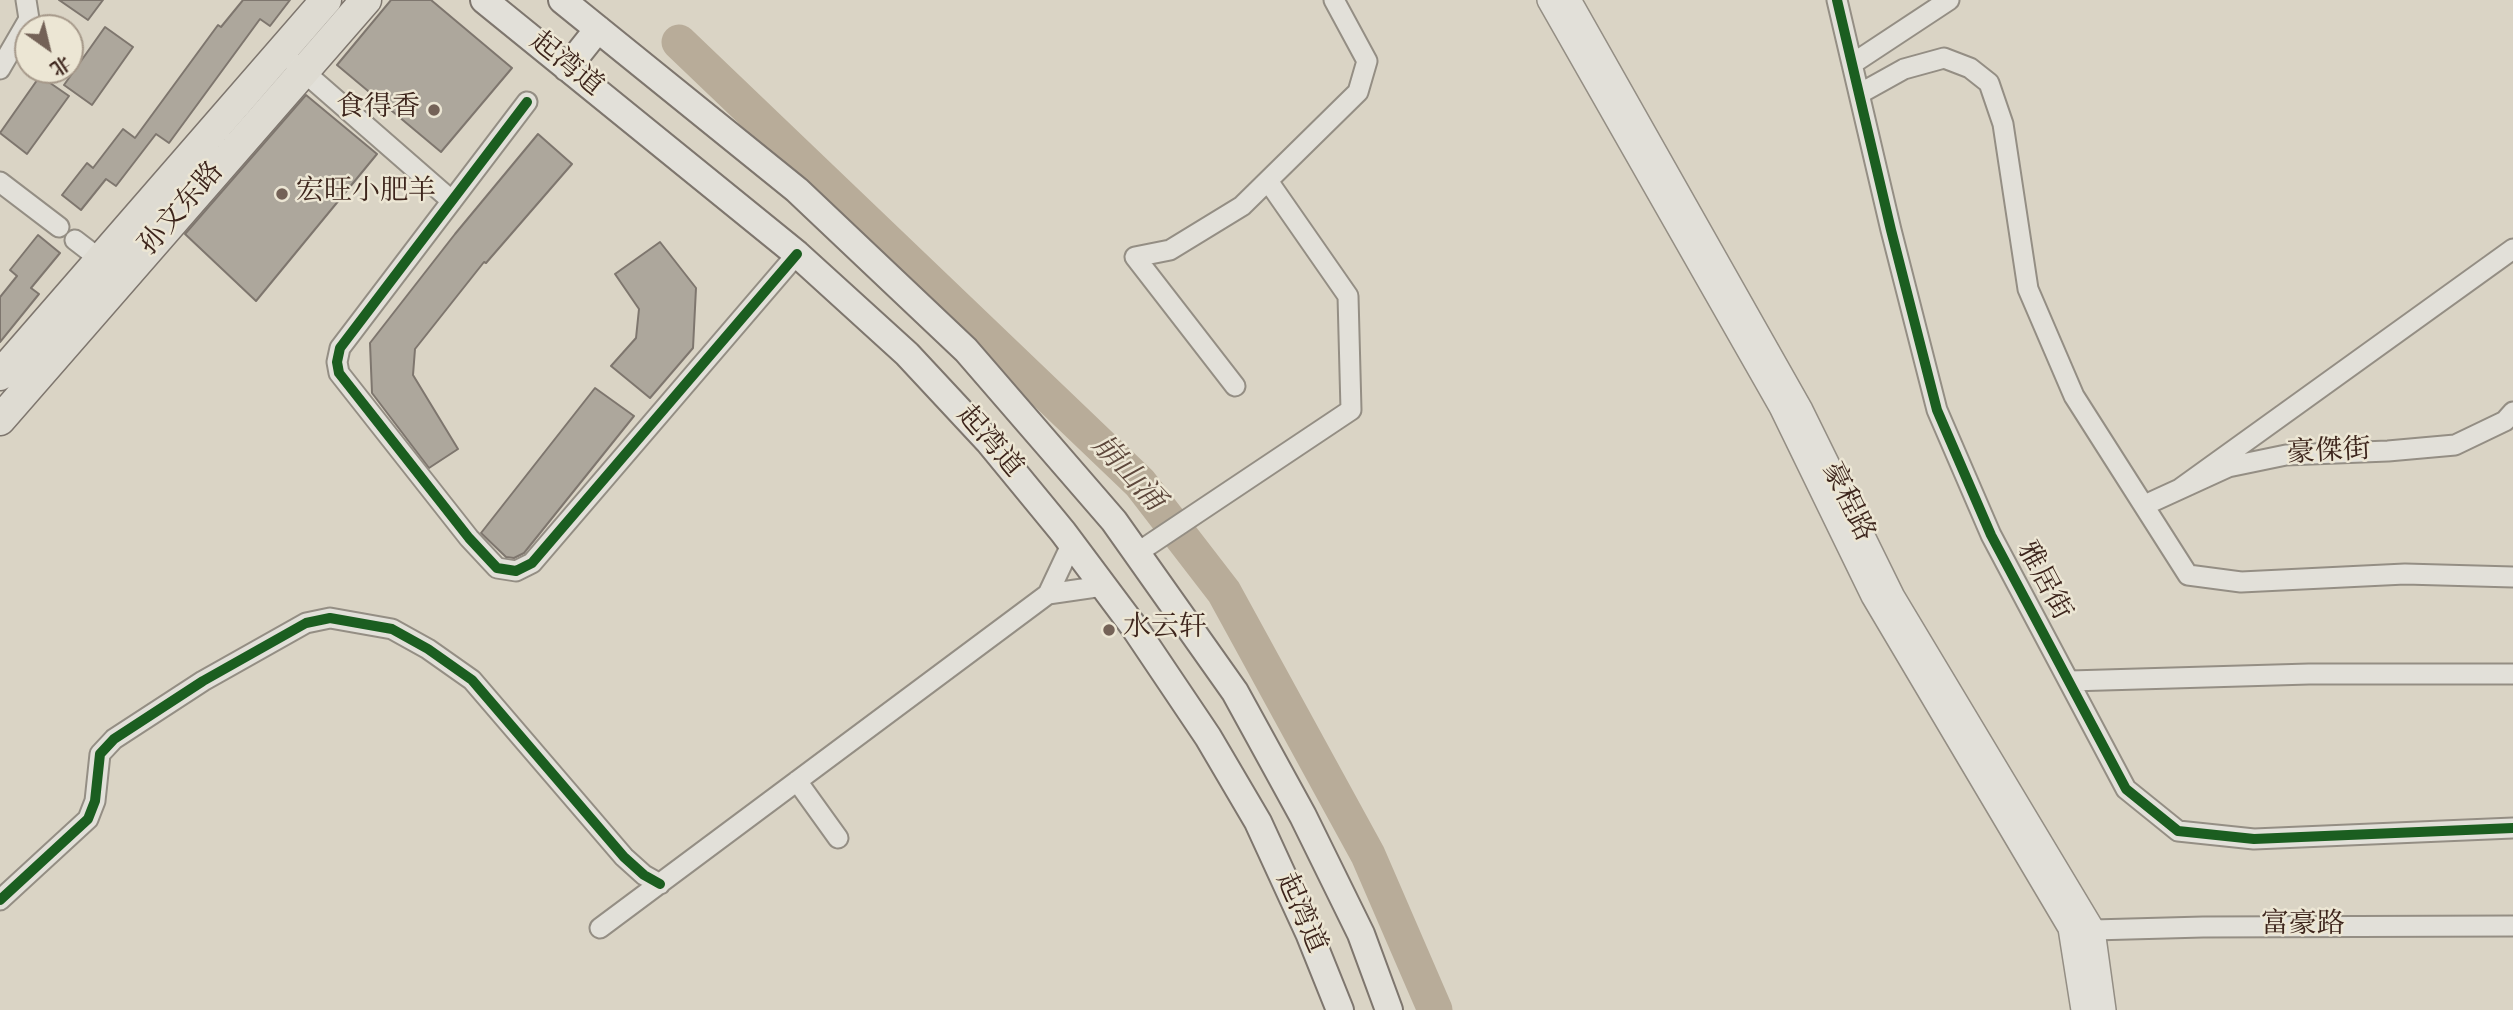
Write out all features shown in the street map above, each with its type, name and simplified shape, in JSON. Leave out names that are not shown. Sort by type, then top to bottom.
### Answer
[{"type":"main road","name":"孙文东路","points":[[0,374],[326,0]]},
{"type":"main road","name":"孙文东路","points":[[0,420],[366,0]]},
{"type":"main road","name":"起湾道","points":[[484,0],[797,254],[907,354],[989,442],[1072,543],[1208,737],[1258,822],[1309,933],[1340,1010]]},
{"type":"main road","name":"起湾道","points":[[562,0],[797,190],[965,350],[1114,520],[1147,546],[1235,692],[1285,782],[1361,934],[1389,1010]]},
{"type":"main road","points":[[567,68],[598,29]]},
{"type":"street","points":[[0,69],[29,19],[26,0]]},
{"type":"street","points":[[1235,386],[1135,257],[1170,250],[1242,206],[1358,92],[1367,61],[1334,0]]},
{"type":"street","name":"豪程路","points":[[1549,0],[1781,407],[1873,596],[2070,929],[2083,1010]]},
{"type":"street","name":"豪程路","points":[[1569,0],[1801,410],[1893,597],[2093,930],[2104,1010]]},
{"type":"street","name":"雅居街","points":[[1837,0],[1937,410],[1990,535],[2126,789],[2178,831],[2254,839],[2513,828]]},
{"type":"street","points":[[1852,65],[1949,0]]},
{"type":"street","points":[[281,52],[452,201]]},
{"type":"street","points":[[1859,94],[1904,69],[1944,58],[1970,68],[1989,83],[2003,124],[2028,289],[2074,396],[2189,575],[2242,582],[2405,574],[2513,577]]},
{"type":"street","points":[[527,102],[340,348],[337,362],[338,373],[468,538],[497,568],[516,570],[532,563],[797,254]]},
{"type":"street","points":[[1147,546],[1351,410],[1348,296],[1268,181]]},
{"type":"street","points":[[0,182],[59,227]]},
{"type":"street","points":[[75,240],[101,260]]},
{"type":"street","points":[[2181,488],[2513,249]]},
{"type":"street","name":"豪傑街","points":[[2145,505],[2228,467],[2286,455],[2455,445],[2505,421],[2513,412]]},
{"type":"street","points":[[600,928],[1048,594],[1072,543]]},
{"type":"street","points":[[1048,594],[1103,586]]},
{"type":"street","points":[[0,900],[88,819],[95,801],[100,754],[114,739],[203,681],[306,623],[330,618],[392,629],[428,649],[472,680],[624,857],[644,875],[660,884]]},
{"type":"street","points":[[2070,681],[2309,674],[2513,674]]},
{"type":"street","points":[[797,781],[838,838]]},
{"type":"street","name":"富豪路","points":[[2093,930],[2513,926]]},
{"type":"building","points":[[59,0],[103,0],[88,20],[84,14],[79,14]]},
{"type":"building","points":[[243,0],[290,0],[270,26],[260,19],[169,143],[156,134],[116,186],[106,179],[81,210],[62,195],[87,163],[93,168],[123,129],[135,138],[218,25],[221,27]]},
{"type":"building","name":"食得香","points":[[391,0],[431,0],[512,68],[441,152],[337,65]]},
{"type":"building","points":[[105,27],[133,47],[92,105],[64,85],[84,84],[84,57]]},
{"type":"building","points":[[34,84],[52,84],[69,96],[27,154],[0,133]]},
{"type":"building","name":"宏旺小肥羊","points":[[306,95],[377,154],[256,301],[185,234]]},
{"type":"building","points":[[538,134],[572,164],[486,263],[484,262],[415,349],[413,375],[458,449],[429,468],[372,393],[370,343]]},
{"type":"building","points":[[38,235],[60,253],[31,288],[39,294],[0,342],[0,297],[17,276],[10,270]]},
{"type":"building","points":[[660,242],[696,288],[693,348],[650,398],[611,366],[636,338],[639,309],[615,274]]},
{"type":"building","points":[[595,388],[634,416],[524,553],[514,558],[506,557],[481,533]]},
{"type":"waterway","name":"崩山涌","points":[[679,42],[1140,483],[1224,592],[1368,855],[1435,1010]]},
{"type":"cycle path","points":[[1837,0],[1937,410],[1991,535],[2126,789],[2178,831],[2254,839],[2513,828]]},
{"type":"cycle path","points":[[527,102],[340,348],[337,362],[339,373],[469,538],[497,568],[516,571],[532,563],[797,254]]},
{"type":"cycle path","points":[[0,900],[88,819],[95,801],[100,754],[114,739],[203,681],[306,623],[330,618],[392,629],[428,649],[472,680],[624,857],[644,875],[660,884]]},
{"type":"place","name":"食得香","points":[[434,110]]},
{"type":"place","name":"宏旺小肥羊","points":[[282,194]]},
{"type":"place","name":"水云轩","points":[[1109,630]]}]
